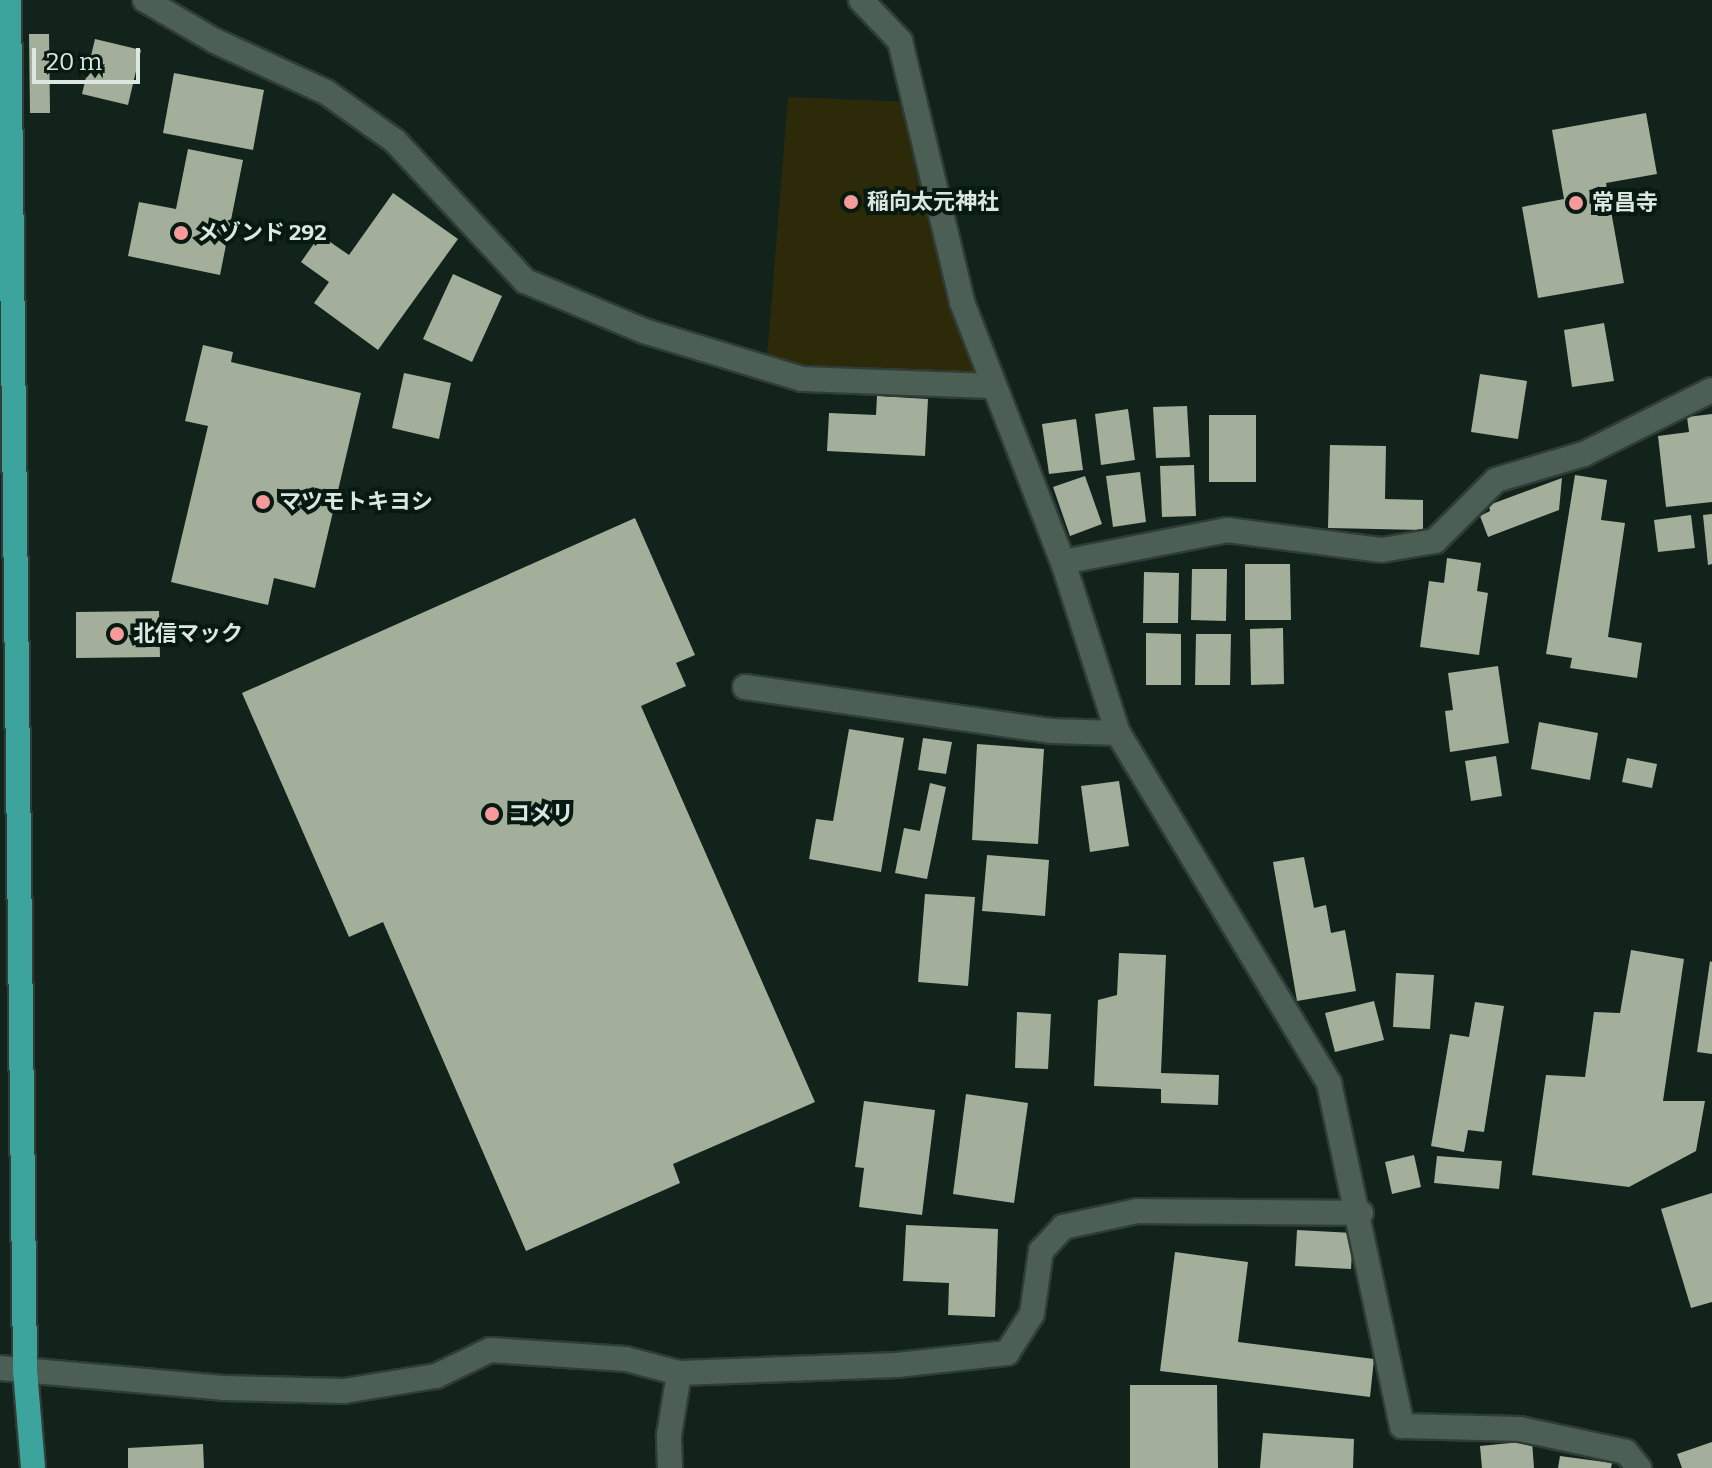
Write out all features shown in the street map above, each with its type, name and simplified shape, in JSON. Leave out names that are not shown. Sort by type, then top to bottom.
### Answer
[{"type":"highway","points":[[9,0],[25,1370],[33,1468]]},
{"type":"street","points":[[145,0],[215,41],[326,92],[395,141],[525,281],[644,331],[802,379],[990,386]]},
{"type":"street","points":[[861,0],[900,41],[946,249],[990,386],[1063,562],[1118,733],[1329,1083],[1361,1213],[1402,1426],[1520,1429],[1626,1452],[1639,1468]]},
{"type":"street","points":[[1063,562],[1227,530],[1382,550],[1435,541],[1496,480],[1584,454],[1712,390]]},
{"type":"street","points":[[745,687],[1052,731],[1118,733]]},
{"type":"street","points":[[0,1368],[223,1388],[344,1391],[436,1376],[490,1350],[626,1359],[679,1373],[897,1365],[1007,1353],[1032,1314],[1041,1251],[1063,1227],[1137,1211],[1361,1213]]},
{"type":"street","points":[[670,1468],[669,1435],[679,1373]]},
{"type":"shaded area","points":[[788,97],[914,102],[990,386],[766,370]]},
{"type":"building","points":[[29,34],[49,34],[50,113],[30,113]]},
{"type":"building","points":[[95,39],[141,50],[128,105],[82,94]]},
{"type":"building","points":[[174,73],[264,90],[253,150],[163,133]]},
{"type":"building","name":"常昌寺","points":[[1646,113],[1657,174],[1606,183],[1624,283],[1538,298],[1522,207],[1564,199],[1552,130]]},
{"type":"building","name":"メゾンド 292","points":[[188,149],[243,160],[220,275],[128,256],[139,202],[176,209]]},
{"type":"building","points":[[393,193],[458,239],[378,350],[314,303],[329,282],[301,262],[320,235],[349,255]]},
{"type":"building","points":[[453,274],[502,296],[472,362],[423,339]]},
{"type":"building","points":[[1604,323],[1614,381],[1572,387],[1564,330]]},
{"type":"building","name":"マツモトキヨシ","points":[[203,345],[233,352],[231,362],[361,393],[315,588],[274,578],[268,605],[171,582],[208,426],[185,421]]},
{"type":"building","points":[[404,373],[451,383],[439,439],[392,428]]},
{"type":"building","points":[[1480,374],[1527,381],[1518,439],[1471,432]]},
{"type":"building","points":[[877,396],[928,399],[925,456],[827,451],[829,413],[876,415]]},
{"type":"building","points":[[1187,406],[1190,457],[1156,458],[1153,407]]},
{"type":"building","points":[[1128,409],[1135,460],[1101,465],[1095,414]]},
{"type":"building","points":[[1712,414],[1712,502],[1666,507],[1658,436],[1689,432],[1687,417]]},
{"type":"building","points":[[1209,415],[1256,415],[1256,482],[1209,482]]},
{"type":"building","points":[[1076,419],[1083,470],[1049,474],[1042,424]]},
{"type":"building","points":[[1330,445],[1386,446],[1385,499],[1423,500],[1423,530],[1328,528]]},
{"type":"building","points":[[1194,465],[1196,516],[1162,517],[1160,466]]},
{"type":"building","points":[[1140,472],[1146,522],[1113,527],[1106,476]]},
{"type":"building","points":[[1575,475],[1607,480],[1601,520],[1625,523],[1608,637],[1642,643],[1637,678],[1570,668],[1572,658],[1546,654]]},
{"type":"building","points":[[1085,476],[1102,524],[1070,536],[1053,487]]},
{"type":"building","points":[[1562,478],[1559,510],[1488,537],[1480,516],[1490,511],[1489,505]]},
{"type":"building","points":[[1712,514],[1712,564],[1708,565],[1703,515]]},
{"type":"building","points":[[1691,515],[1695,548],[1658,552],[1654,520]]},
{"type":"building","name":"コメリ","points":[[635,518],[695,655],[676,663],[686,686],[641,706],[815,1102],[673,1164],[680,1183],[526,1251],[383,922],[349,937],[242,693]]},
{"type":"building","points":[[1447,558],[1481,563],[1477,591],[1488,593],[1479,655],[1420,647],[1429,581],[1444,583]]},
{"type":"building","points":[[1245,564],[1290,564],[1291,620],[1245,620]]},
{"type":"building","points":[[1192,569],[1227,569],[1226,621],[1191,620]]},
{"type":"building","points":[[1144,572],[1179,573],[1178,623],[1143,623]]},
{"type":"building","name":"北信マック","points":[[159,611],[160,657],[76,658],[76,612]]},
{"type":"building","points":[[1283,628],[1284,684],[1251,685],[1250,629]]},
{"type":"building","points":[[1146,633],[1181,634],[1181,685],[1146,685]]},
{"type":"building","points":[[1196,634],[1231,634],[1230,685],[1195,685]]},
{"type":"building","points":[[1498,666],[1509,743],[1450,752],[1445,711],[1453,710],[1448,673]]},
{"type":"building","points":[[1539,722],[1598,733],[1590,780],[1531,769]]},
{"type":"building","points":[[849,729],[904,738],[881,872],[809,859],[816,819],[833,821]]},
{"type":"building","points":[[923,738],[952,742],[946,774],[918,770]]},
{"type":"building","points":[[977,744],[1044,749],[1038,844],[972,840]]},
{"type":"building","points":[[1496,756],[1502,796],[1471,801],[1465,761]]},
{"type":"building","points":[[1627,758],[1657,764],[1652,788],[1622,782]]},
{"type":"building","points":[[1119,781],[1129,846],[1090,852],[1081,786]]},
{"type":"building","points":[[930,783],[946,787],[927,879],[895,873],[904,828],[920,831]]},
{"type":"building","points":[[987,855],[1049,860],[1045,916],[982,911]]},
{"type":"building","points":[[1304,857],[1314,908],[1326,905],[1331,933],[1345,930],[1356,991],[1297,1001],[1273,862]]},
{"type":"building","points":[[925,894],[975,897],[968,986],[918,982]]},
{"type":"building","points":[[1631,950],[1684,959],[1663,1101],[1705,1101],[1696,1151],[1629,1187],[1532,1175],[1546,1075],[1585,1077],[1594,1012],[1620,1013]]},
{"type":"building","points":[[1119,953],[1166,955],[1161,1073],[1219,1075],[1218,1105],[1161,1103],[1161,1089],[1094,1086],[1098,1000],[1117,995]]},
{"type":"building","points":[[1712,962],[1712,1054],[1697,1052]]},
{"type":"building","points":[[1396,973],[1434,975],[1430,1029],[1393,1027]]},
{"type":"building","points":[[1374,1001],[1384,1040],[1335,1052],[1325,1013]]},
{"type":"building","points":[[1475,1002],[1504,1006],[1484,1132],[1468,1130],[1464,1152],[1431,1146],[1450,1034],[1469,1037]]},
{"type":"building","points":[[1017,1012],[1051,1014],[1048,1069],[1015,1068]]},
{"type":"building","points":[[966,1094],[1028,1103],[1014,1203],[953,1194]]},
{"type":"building","points":[[864,1101],[935,1110],[922,1215],[859,1207],[864,1168],[855,1167]]},
{"type":"building","points":[[1414,1155],[1421,1187],[1392,1194],[1385,1162]]},
{"type":"building","points":[[1437,1156],[1502,1161],[1499,1189],[1434,1183]]},
{"type":"building","points":[[1712,1193],[1712,1302],[1691,1308],[1661,1209]]},
{"type":"building","points":[[906,1225],[998,1229],[995,1317],[948,1315],[949,1283],[903,1281]]},
{"type":"building","points":[[1297,1230],[1353,1233],[1351,1269],[1295,1266]]},
{"type":"building","points":[[1175,1252],[1248,1262],[1238,1342],[1374,1359],[1370,1397],[1160,1371]]},
{"type":"building","points":[[1130,1385],[1217,1385],[1218,1468],[1130,1468]]},
{"type":"building","points":[[1263,1433],[1354,1439],[1353,1468],[1260,1468]]},
{"type":"building","points":[[1532,1441],[1534,1468],[1482,1468],[1480,1446]]},
{"type":"building","points":[[1712,1442],[1712,1468],[1682,1468],[1677,1454]]},
{"type":"building","points":[[203,1444],[204,1468],[128,1468],[128,1448]]},
{"type":"building","points":[[1560,1456],[1612,1463],[1611,1468],[1558,1468]]},
{"type":"place","name":"稲向太元神社","points":[[851,202]]},
{"type":"place","name":"常昌寺","points":[[1576,203]]},
{"type":"place","name":"メゾンド 292","points":[[181,233]]},
{"type":"place","name":"マツモトキヨシ","points":[[263,502]]},
{"type":"place","name":"北信マック","points":[[117,634]]},
{"type":"place","name":"コメリ","points":[[492,814]]}]
